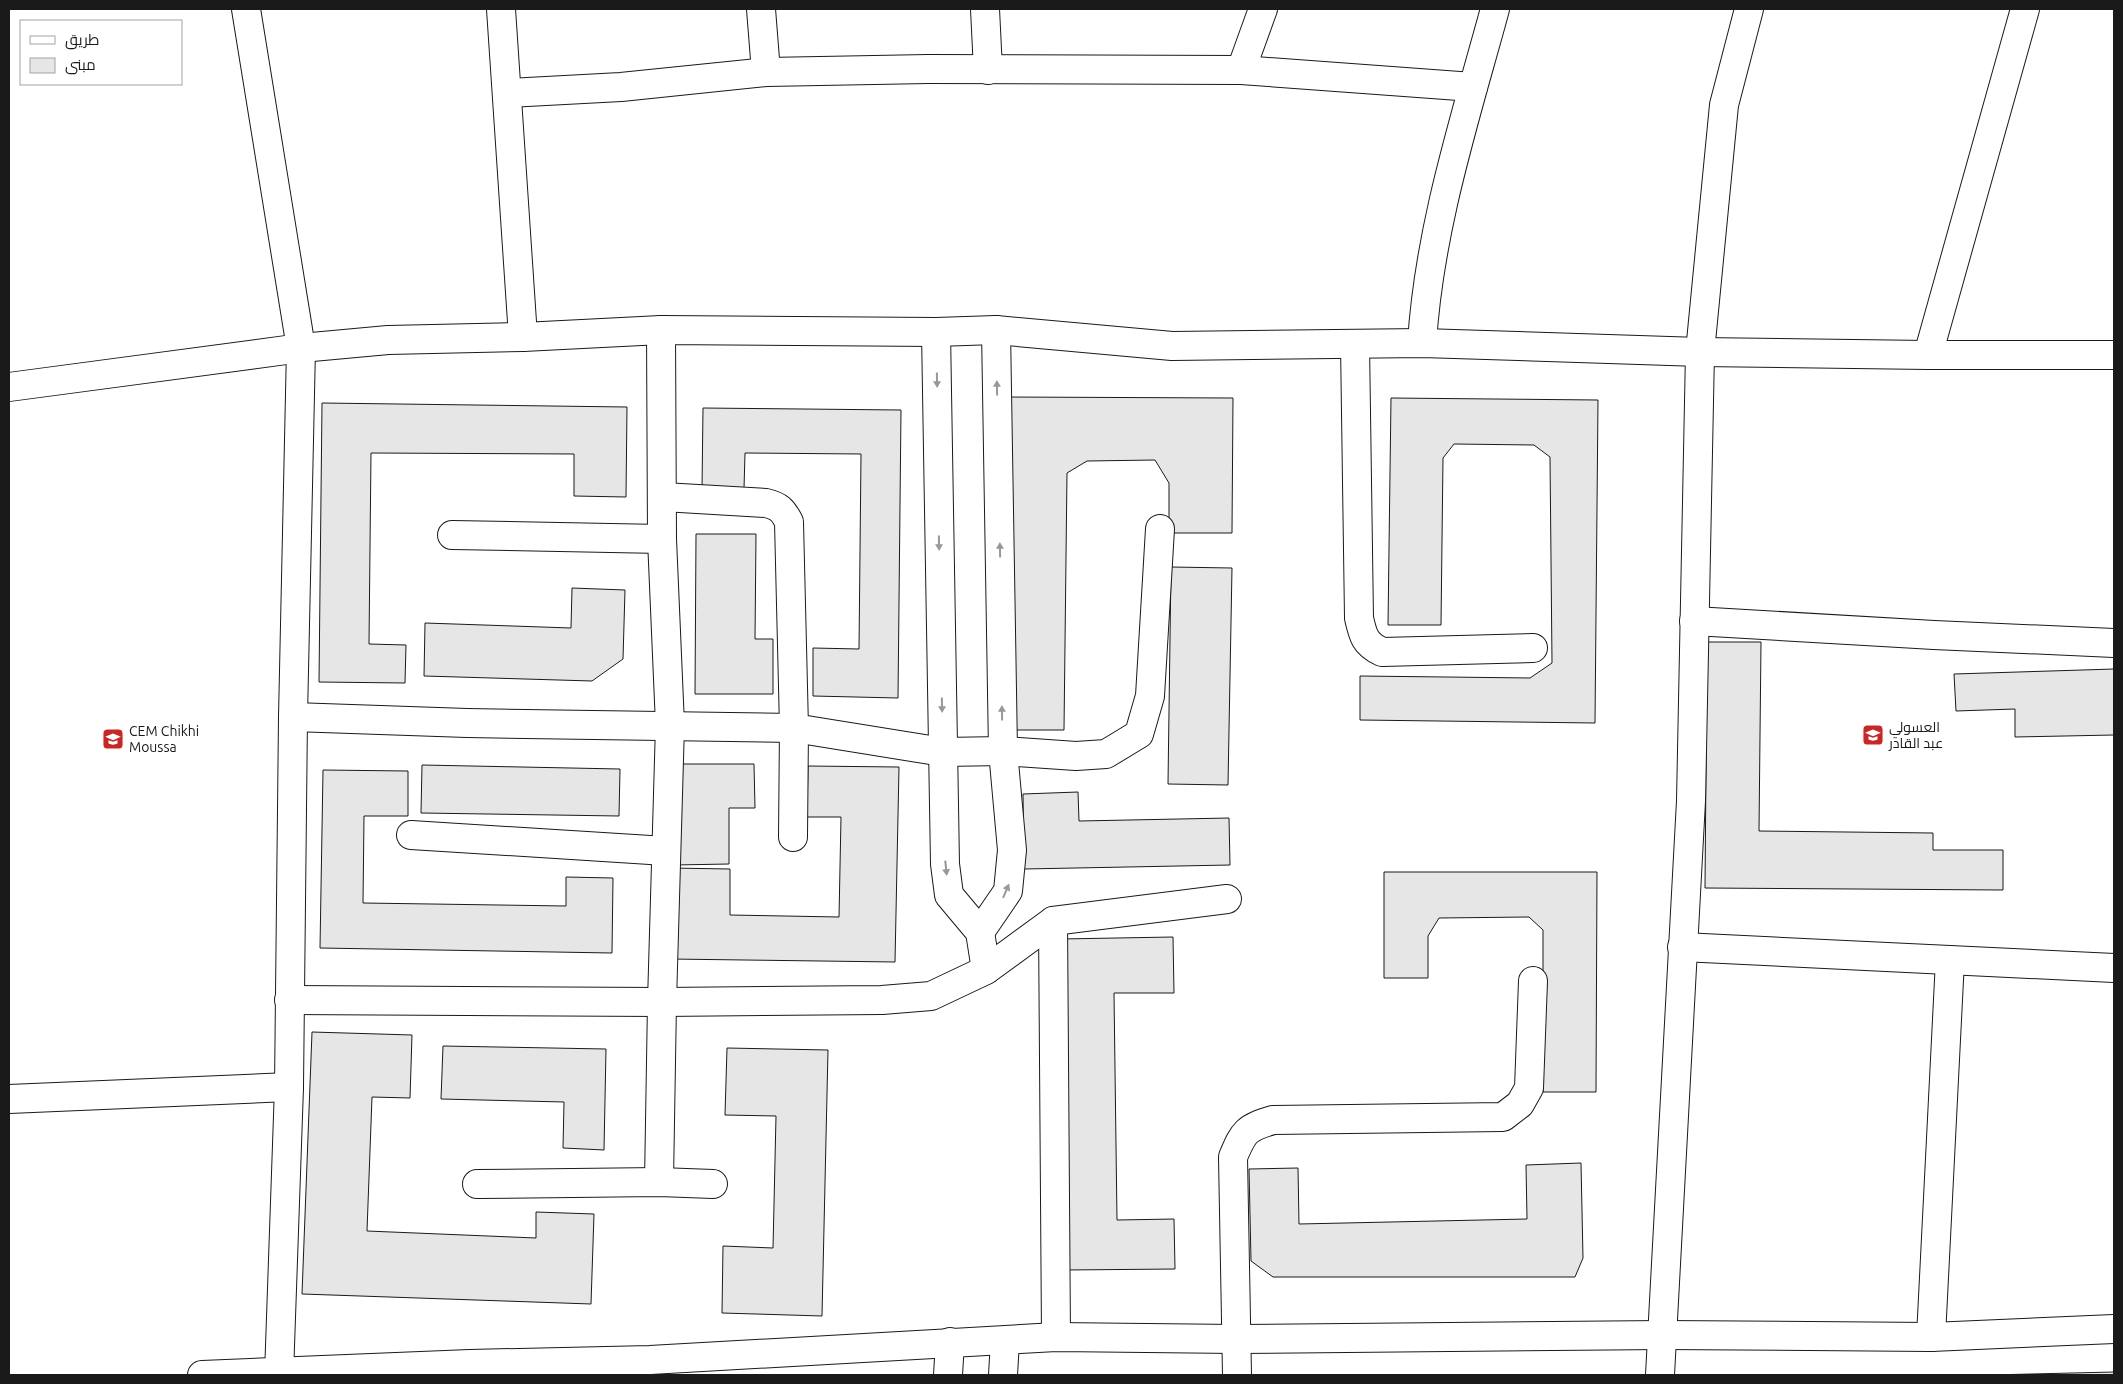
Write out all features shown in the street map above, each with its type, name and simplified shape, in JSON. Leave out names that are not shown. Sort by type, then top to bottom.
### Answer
[{"type":"street","points":[[246,9],[301,348],[293,717],[289,1087],[279,1374]]},
{"type":"street","points":[[501,9],[523,337]]},
{"type":"street","points":[[761,9],[766,72]]},
{"type":"street","points":[[985,9],[988,70]]},
{"type":"street","points":[[1241,70],[1263,9]]},
{"type":"street","points":[[1422,343],[1431,258],[1441,210],[1495,9]]},
{"type":"street","points":[[1660,1375],[1691,802],[1700,352],[1724,106],[1749,9]]},
{"type":"street","points":[[1928,356],[2025,9]]},
{"type":"street","points":[[508,93],[621,87],[766,72],[988,70],[1241,70],[1473,87]]},
{"type":"street","points":[[9,380],[388,340],[523,337],[661,330],[936,332],[996,330],[1172,346],[1422,343],[1700,352],[1928,356],[2114,355]]},
{"type":"street","points":[[659,1182],[670,725],[662,539],[661,330]]},
{"type":"street","points":[[980,932],[1008,891],[1012,850],[1003,751],[996,330]]},
{"type":"street","points":[[936,332],[945,864],[949,895],[980,932],[986,970]]},
{"type":"street","points":[[1355,344],[1359,618],[1362,632],[1370,646],[1382,652],[1533,648]]},
{"type":"street","points":[[662,497],[766,503],[776,505],[784,511],[788,522],[794,728],[793,837]]},
{"type":"street","points":[[293,717],[466,723],[794,728],[943,752],[1003,751],[1076,756],[1106,754],[1139,734],[1150,696],[1160,529]]},
{"type":"street","points":[[452,535],[662,539]]},
{"type":"street","points":[[1694,621],[1925,635],[2114,643]]},
{"type":"street","points":[[411,835],[666,851]]},
{"type":"street","points":[[289,1000],[662,1002],[882,1000],[931,996],[986,970],[1053,921],[1227,899]]},
{"type":"street","points":[[1053,921],[1056,1337]]},
{"type":"street","points":[[1682,947],[2114,968]]},
{"type":"street","points":[[1931,1337],[1950,960]]},
{"type":"street","points":[[1237,1375],[1233,1157],[1241,1137],[1252,1126],[1273,1120],[1503,1118],[1520,1104],[1529,1088],[1533,981]]},
{"type":"street","points":[[9,1099],[289,1087]]},
{"type":"street","points":[[478,1184],[659,1182],[712,1184]]},
{"type":"street","points":[[202,1375],[579,1368],[650,1360],[1056,1337],[1236,1339],[1662,1335],[1931,1337],[2114,1329]]},
{"type":"street","points":[[1003,1375],[1005,1341]]},
{"type":"street","points":[[948,1375],[950,1342]]},
{"type":"building","points":[[1007,397],[1233,398],[1232,533],[1169,533],[1169,483],[1155,460],[1087,461],[1067,473],[1064,730],[1005,730]]},
{"type":"building","points":[[1391,398],[1598,400],[1595,723],[1360,720],[1360,676],[1530,678],[1552,663],[1550,457],[1534,445],[1454,444],[1443,458],[1441,625],[1388,625]]},
{"type":"building","points":[[322,403],[627,407],[626,497],[574,496],[574,454],[371,453],[369,644],[406,645],[405,683],[319,682]]},
{"type":"building","points":[[703,408],[901,410],[898,698],[813,696],[813,648],[859,649],[861,454],[745,453],[744,489],[702,489]]},
{"type":"building","points":[[696,534],[756,534],[755,639],[773,639],[773,694],[695,694]]},
{"type":"building","points":[[1171,567],[1232,568],[1228,785],[1168,784]]},
{"type":"building","points":[[572,588],[625,590],[623,659],[592,681],[424,676],[425,623],[571,628]]},
{"type":"building","points":[[1707,642],[1761,642],[1759,831],[1933,833],[1933,850],[2003,850],[2003,890],[1705,888]]},
{"type":"building","points":[[2114,669],[2114,735],[2015,737],[2015,709],[1956,711],[1954,674]]},
{"type":"building","points":[[673,764],[754,764],[755,808],[729,808],[729,864],[674,865]]},
{"type":"building","points":[[422,765],[620,769],[619,816],[421,813]]},
{"type":"building","points":[[808,766],[899,767],[895,962],[670,959],[671,868],[730,869],[730,915],[839,917],[841,817],[807,817]]},
{"type":"building","points":[[323,770],[408,771],[408,816],[364,816],[363,903],[566,906],[566,877],[613,878],[612,953],[320,948]]},
{"type":"building","points":[[1078,792],[1079,821],[1229,818],[1230,865],[1024,869],[1023,794]]},
{"type":"building","points":[[1384,872],[1597,872],[1596,1092],[1543,1092],[1543,930],[1529,917],[1439,918],[1428,936],[1428,978],[1384,978]]},
{"type":"building","points":[[1173,937],[1174,993],[1114,993],[1117,1220],[1174,1219],[1175,1269],[1065,1270],[1060,939]]},
{"type":"building","points":[[312,1032],[412,1035],[410,1098],[372,1097],[367,1231],[536,1238],[536,1212],[594,1214],[591,1304],[302,1294]]},
{"type":"building","points":[[443,1046],[606,1049],[604,1150],[563,1148],[564,1102],[441,1099]]},
{"type":"building","points":[[727,1048],[828,1050],[822,1316],[722,1313],[723,1246],[773,1248],[776,1116],[725,1115]]},
{"type":"building","points":[[1581,1163],[1583,1258],[1575,1277],[1273,1277],[1251,1261],[1249,1169],[1298,1168],[1299,1224],[1527,1219],[1526,1165]]},
{"type":"building","points":[[2114,1372],[2114,1375],[1990,1375]]},
{"type":"place","name":"العسولي عبد القادر","points":[[1873,735]]},
{"type":"place","name":"CEM Chikhi Moussa","points":[[113,739]]}]
